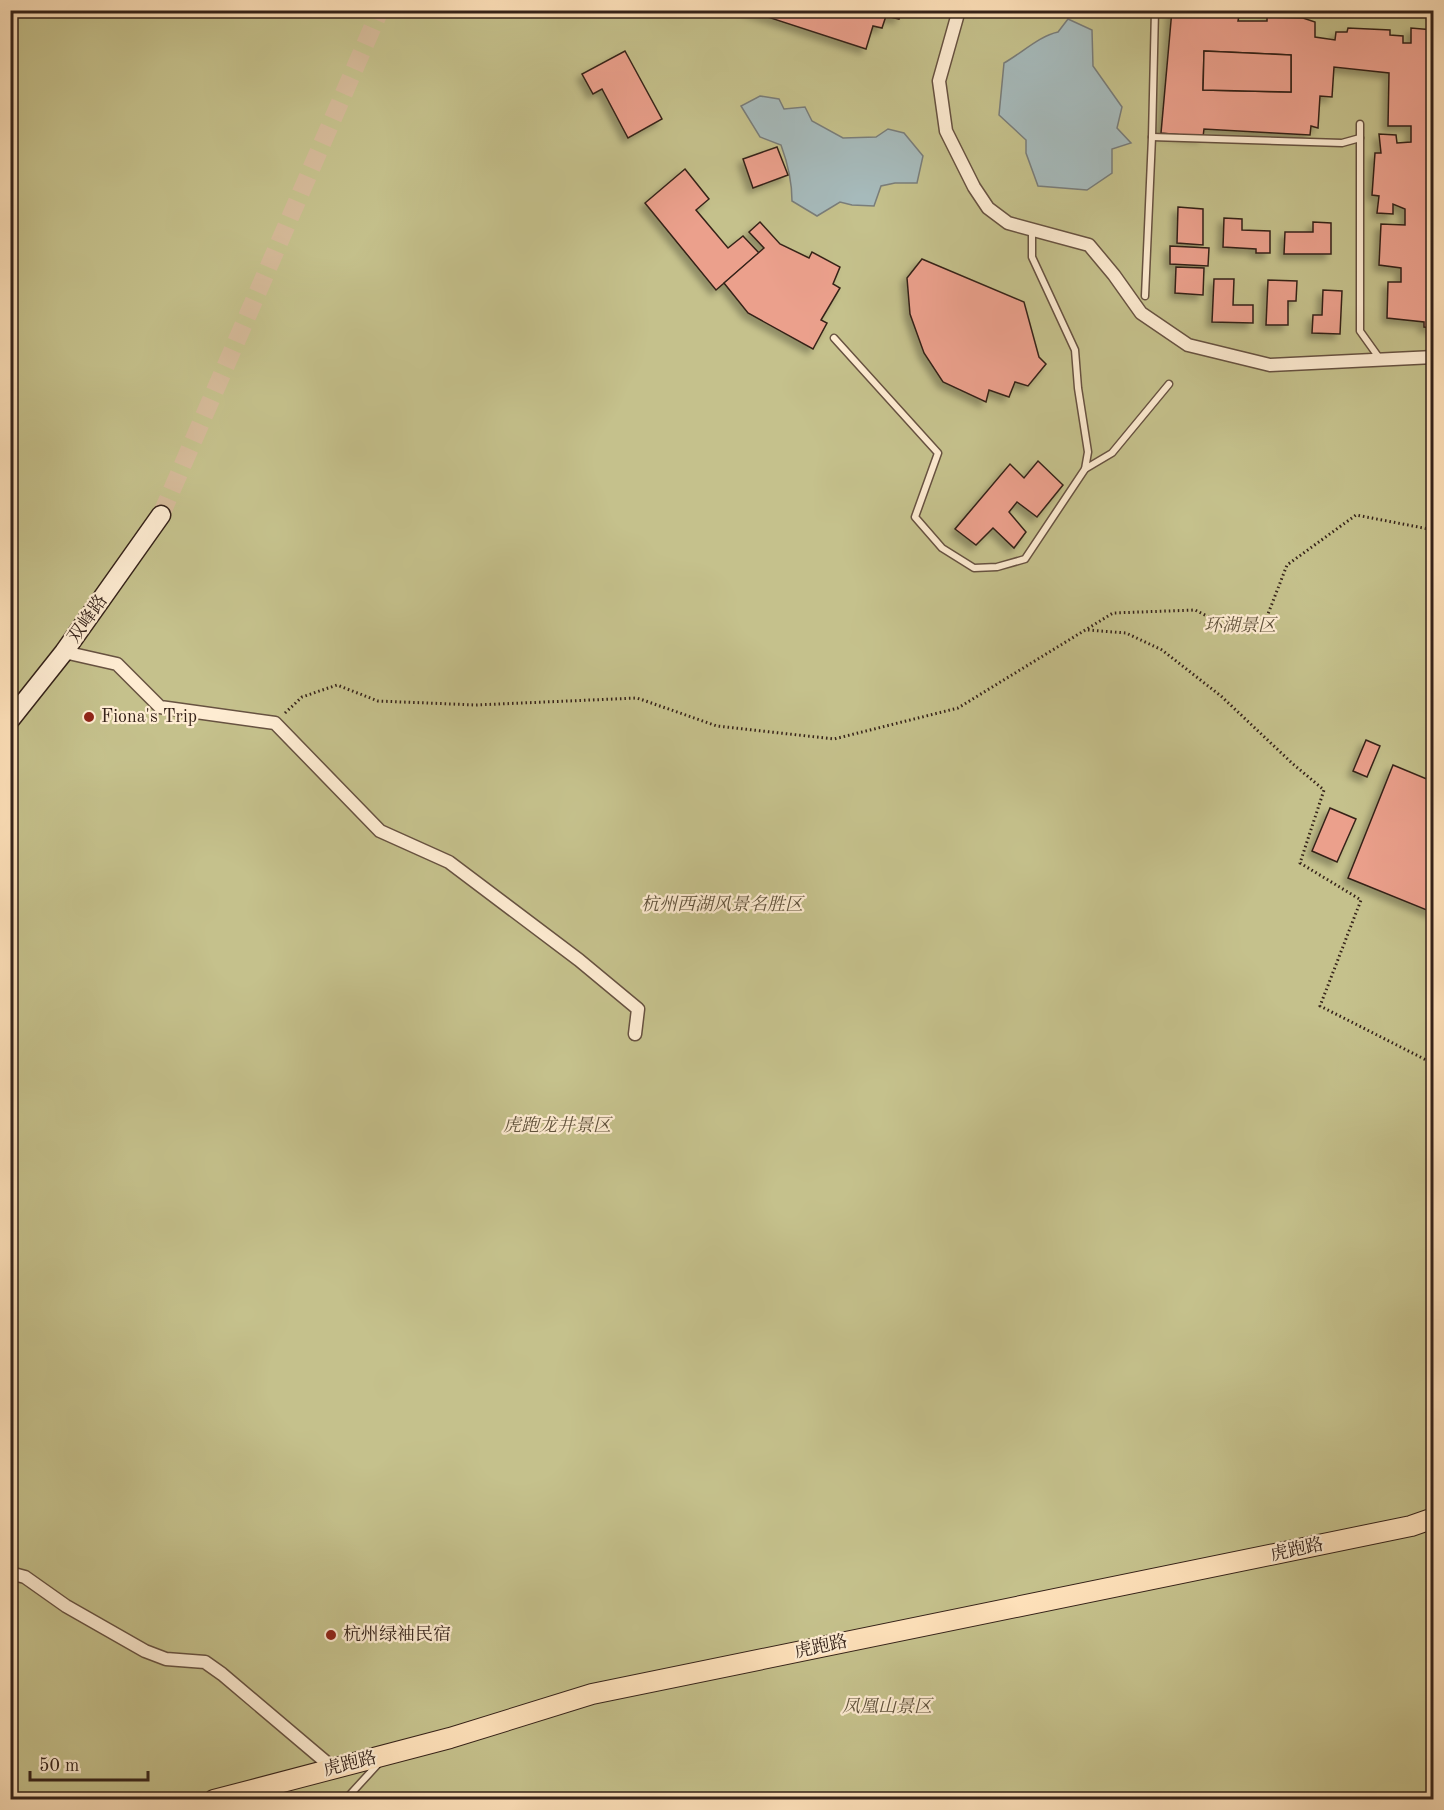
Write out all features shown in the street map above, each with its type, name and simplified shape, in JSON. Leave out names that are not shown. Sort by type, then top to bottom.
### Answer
[{"type":"main road","name":"双峰路","points":[[10,720],[64,652],[161,515]]},
{"type":"main road","name":"虎跑路","points":[[214,1800],[450,1738],[592,1694],[1412,1526],[1434,1518]]},
{"type":"street","points":[[959,10],[939,81],[945,131],[974,187],[988,208],[1008,223],[1089,245],[1141,313],[1188,345],[1270,365],[1434,357]]},
{"type":"street","points":[[64,652],[117,664],[160,707],[275,723],[380,831],[449,862],[579,960],[638,1009],[635,1034]]},
{"type":"street","points":[[10,1573],[25,1577],[66,1606],[144,1651],[166,1659],[205,1662],[333,1768]]},
{"type":"lane","points":[[1145,296],[1155,10]]},
{"type":"lane","points":[[1359,124],[1360,331],[1380,359]]},
{"type":"lane","points":[[1152,137],[1342,142],[1360,138]]},
{"type":"lane","points":[[834,339],[938,453],[915,517],[942,548],[974,568],[997,567],[1025,559],[1085,469],[1088,452],[1074,350],[1032,257],[1032,230]]},
{"type":"lane","points":[[1085,469],[1112,453],[1169,384]]},
{"type":"lane","points":[[345,1800],[386,1755]]},
{"type":"path","points":[[275,723],[302,697],[337,685],[378,700],[476,705],[637,698],[717,726],[834,739],[958,708],[1113,613],[1195,610],[1233,629],[1261,632],[1287,565],[1356,515],[1434,530]]},
{"type":"path","points":[[1086,630],[1126,633],[1162,650],[1221,696],[1324,790],[1300,863],[1361,900],[1320,1006],[1434,1064]]},
{"type":"green space","name":"虎跑龙井景区","points":[[11,11],[1433,11],[1433,1799],[11,1800]]},
{"type":"shaded area","points":[[1068,19],[1092,30],[1093,66],[1122,107],[1117,128],[1131,143],[1112,149],[1112,173],[1087,190],[1038,186],[1026,153],[1026,140],[999,115],[1004,63],[1037,41],[1058,32]]},
{"type":"shaded area","points":[[760,96],[779,99],[784,109],[805,107],[812,121],[843,138],[876,137],[888,129],[904,133],[923,156],[917,183],[895,183],[881,186],[874,206],[840,202],[817,216],[792,201],[789,173],[781,145],[760,137],[741,106]]},
{"type":"building","points":[[746,10],[902,10],[899,19],[886,16],[882,28],[873,26],[866,49]]},
{"type":"building","points":[[1172,10],[1205,10],[1205,14],[1239,16],[1238,21],[1267,21],[1267,17],[1303,18],[1315,22],[1315,37],[1335,40],[1336,32],[1347,32],[1348,28],[1390,30],[1390,35],[1403,36],[1403,43],[1411,43],[1411,28],[1434,30],[1434,328],[1424,327],[1424,322],[1387,318],[1388,282],[1401,282],[1401,268],[1379,265],[1381,224],[1405,225],[1405,209],[1393,204],[1393,214],[1377,213],[1379,196],[1372,195],[1375,153],[1381,153],[1379,134],[1396,135],[1397,143],[1411,142],[1411,126],[1388,126],[1389,73],[1334,67],[1332,97],[1320,96],[1318,128],[1311,126],[1310,135],[1204,129],[1203,137],[1161,133]],"holes":[[[1204,51],[1291,55],[1291,92],[1203,90]]]},
{"type":"building","points":[[625,51],[662,119],[628,138],[602,89],[593,94],[582,74]]},
{"type":"building","points":[[1204,51],[1291,55],[1291,92],[1203,90]]},
{"type":"building","points":[[777,147],[788,175],[753,188],[743,159]]},
{"type":"building","points":[[685,169],[709,199],[696,210],[728,248],[743,236],[759,253],[716,290],[645,203]]},
{"type":"building","points":[[1178,207],[1203,209],[1203,245],[1177,243]]},
{"type":"building","points":[[1224,218],[1242,219],[1242,230],[1270,231],[1270,253],[1256,253],[1256,249],[1223,247]]},
{"type":"building","points":[[760,222],[780,244],[809,258],[812,252],[840,267],[833,284],[840,288],[821,320],[827,323],[813,349],[748,313],[724,283],[764,248],[749,232]]},
{"type":"building","points":[[1313,222],[1331,223],[1331,254],[1284,254],[1285,232],[1313,232]]},
{"type":"building","points":[[1170,246],[1209,248],[1208,266],[1170,264]]},
{"type":"building","points":[[922,259],[1024,302],[1039,357],[1046,364],[1028,386],[1015,382],[1009,397],[989,390],[986,402],[943,382],[924,353],[910,314],[907,278]]},
{"type":"building","points":[[1176,267],[1204,268],[1203,295],[1175,293]]},
{"type":"building","points":[[1214,279],[1234,279],[1233,305],[1253,305],[1253,323],[1212,322]]},
{"type":"building","points":[[1268,280],[1297,281],[1296,301],[1288,301],[1288,325],[1266,325]]},
{"type":"building","points":[[1323,290],[1342,291],[1340,334],[1312,333],[1313,315],[1322,315]]},
{"type":"building","points":[[1038,461],[1063,485],[1037,517],[1017,502],[1009,512],[1026,532],[1014,548],[993,528],[976,545],[955,529],[1010,464],[1024,478]]},
{"type":"building","points":[[1366,740],[1380,746],[1367,777],[1353,771]]},
{"type":"building","points":[[1393,765],[1434,782],[1434,913],[1348,878]]},
{"type":"building","points":[[1330,808],[1356,819],[1337,862],[1312,851]]},
{"type":"tunnel","points":[[161,515],[380,10]]},
{"type":"place","name":"Fiona's Trip","points":[[89,717]]},
{"type":"place","name":"杭州绿袖民宿","points":[[331,1635]]},
{"type":"park label","name":"环湖景区","points":[[1240,626]]},
{"type":"park label","name":"杭州西湖风景名胜区","points":[[722,905]]},
{"type":"park label","name":"凤凰山景区","points":[[887,1707]]}]
